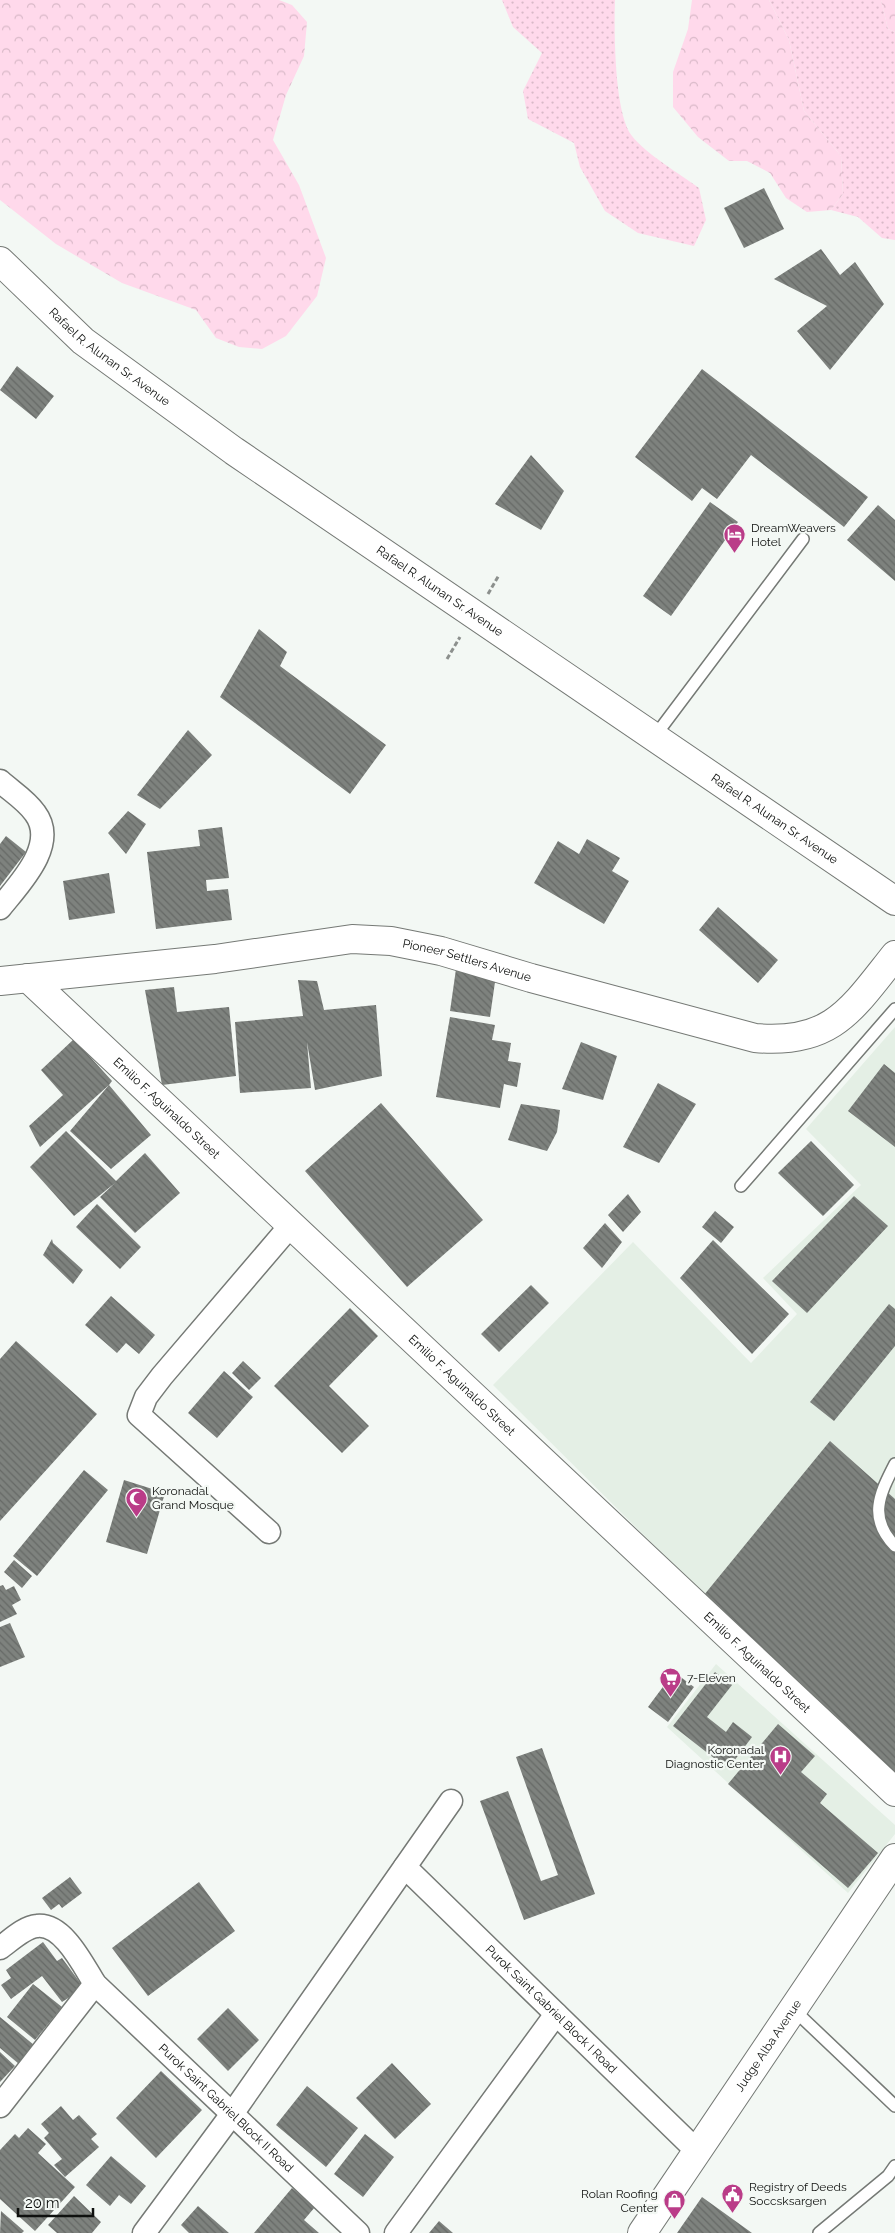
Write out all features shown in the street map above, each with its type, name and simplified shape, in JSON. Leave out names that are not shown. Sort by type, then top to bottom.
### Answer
[{"type":"main road","name":"Rafael R. Alunan Sr. Avenue","points":[[0,261],[83,341],[150,392],[234,452],[655,736],[895,901]]},
{"type":"main road","name":"Pioneer Settlers Avenue","points":[[0,981],[214,959],[352,939],[391,941],[441,951],[531,978],[755,1038],[780,1040],[828,1028],[847,1014],[895,955]]},
{"type":"main road","name":"Emilio F. Aguinaldo Street","points":[[28,978],[895,1792]]},
{"type":"main road","name":"Judge Alba Avenue","points":[[642,2233],[895,1858]]},
{"type":"street","points":[[0,781],[36,813],[40,825],[41,839],[39,852],[30,869],[0,908]]},
{"type":"street","points":[[269,1532],[139,1414],[146,1397],[162,1376],[291,1225]]},
{"type":"street","points":[[144,2233],[232,2114],[451,1802]]},
{"type":"street","name":"Purok Saint Gabriel Block I Road","points":[[405,1867],[698,2152]]},
{"type":"street","name":"Purok Saint Gabriel Block II Road","points":[[0,1948],[20,1934],[36,1926],[54,1929],[68,1943],[95,1984],[358,2233]]},
{"type":"street","points":[[0,2106],[95,1984]]},
{"type":"street","points":[[396,2233],[556,2014]]},
{"type":"lane","points":[[655,736],[803,539]]},
{"type":"lane","points":[[741,1186],[895,1010]]},
{"type":"lane","points":[[895,1464],[880,1498],[877,1515],[884,1535],[895,1546]]},
{"type":"lane","points":[[794,2010],[895,2106]]},
{"type":"lane","points":[[819,2233],[888,2176],[895,2166]]},
{"type":"shaded area","points":[[895,1027],[895,1778],[704,1595],[493,1385],[633,1242],[751,1363],[797,1314],[763,1278],[861,1185],[806,1129]]},
{"type":"shaded area","name":"Koronadal Diagnostic Center","points":[[716,1664],[895,1825],[895,1834],[848,1893],[667,1727]]},
{"type":"green space","points":[[0,0],[279,0],[292,5],[307,22],[304,56],[286,95],[273,140],[299,185],[326,258],[317,296],[286,336],[262,349],[239,347],[216,338],[196,310],[122,283],[56,244],[0,200]]},
{"type":"green space","points":[[502,0],[615,0],[616,71],[618,91],[626,125],[632,136],[646,150],[699,188],[706,220],[694,246],[638,233],[605,211],[580,167],[574,143],[528,119],[523,91],[542,53],[513,27]]},
{"type":"green space","points":[[692,0],[769,0],[789,40],[804,111],[841,156],[843,194],[831,210],[807,212],[786,198],[770,173],[747,161],[729,161],[698,137],[673,107],[673,72],[688,29]]},
{"type":"green space","points":[[769,0],[881,0],[888,29],[895,32],[895,240],[882,238],[858,217],[831,210],[843,194],[841,156],[804,111],[789,40]]},
{"type":"green space","points":[[881,0],[895,0],[895,32],[888,29]]},
{"type":"building","points":[[764,188],[784,229],[744,248],[724,208]]},
{"type":"building","points":[[821,249],[840,275],[855,262],[884,304],[830,370],[797,331],[827,306],[774,279]]},
{"type":"building","points":[[17,366],[54,396],[36,419],[0,390]]},
{"type":"building","points":[[702,369],[868,497],[844,527],[751,455],[717,499],[702,488],[692,501],[635,457]]},
{"type":"building","points":[[531,455],[564,491],[541,530],[495,504]]},
{"type":"building","points":[[710,502],[738,522],[671,616],[643,596]]},
{"type":"building","points":[[878,505],[895,520],[895,581],[847,540]]},
{"type":"building","points":[[259,629],[287,652],[280,666],[386,745],[350,794],[220,697]]},
{"type":"building","points":[[188,730],[212,755],[160,809],[137,795]]},
{"type":"building","points":[[128,811],[146,824],[126,854],[108,833]]},
{"type":"building","points":[[222,827],[229,878],[206,880],[207,891],[228,889],[232,920],[156,929],[147,852],[200,846],[198,830]]},
{"type":"building","points":[[6,836],[26,852],[0,886],[0,844]]},
{"type":"building","points":[[587,839],[620,858],[612,871],[629,881],[604,924],[534,883],[558,841],[579,854]]},
{"type":"building","points":[[109,873],[115,913],[69,920],[63,881]]},
{"type":"building","points":[[718,907],[778,960],[758,983],[699,930]]},
{"type":"building","points":[[456,969],[496,975],[490,1017],[450,1011]]},
{"type":"building","points":[[298,980],[317,981],[324,1010],[376,1005],[382,1076],[315,1090],[307,1042],[311,1088],[240,1093],[235,1022],[303,1016]]},
{"type":"building","points":[[174,987],[177,1012],[229,1007],[236,1076],[162,1085],[145,990]]},
{"type":"building","points":[[450,1017],[495,1025],[492,1040],[511,1043],[508,1061],[521,1063],[517,1087],[504,1084],[500,1108],[436,1097]]},
{"type":"building","points":[[74,1039],[112,1081],[40,1147],[29,1126],[63,1095],[41,1070]]},
{"type":"building","points":[[581,1042],[617,1056],[603,1100],[562,1089]]},
{"type":"building","points":[[884,1064],[895,1073],[895,1147],[848,1111]]},
{"type":"building","points":[[658,1083],[696,1104],[659,1163],[623,1147]]},
{"type":"building","points":[[109,1085],[151,1135],[111,1169],[70,1131]]},
{"type":"building","points":[[381,1103],[483,1220],[407,1287],[305,1171]]},
{"type":"building","points":[[521,1104],[560,1110],[557,1132],[547,1151],[508,1140]]},
{"type":"building","points":[[66,1131],[116,1181],[145,1153],[180,1193],[135,1233],[100,1197],[115,1183],[74,1216],[30,1167]]},
{"type":"building","points":[[811,1141],[854,1185],[823,1216],[778,1173]]},
{"type":"building","points":[[628,1194],[641,1212],[623,1232],[608,1215]]},
{"type":"building","points":[[854,1196],[888,1226],[807,1313],[772,1281]]},
{"type":"building","points":[[97,1204],[141,1247],[120,1269],[76,1227]]},
{"type":"building","points":[[715,1211],[734,1227],[721,1243],[702,1227]]},
{"type":"building","points":[[605,1223],[622,1242],[602,1268],[583,1248]]},
{"type":"building","points":[[52,1239],[53,1243],[83,1270],[73,1284],[43,1255]]},
{"type":"building","points":[[713,1240],[789,1314],[752,1354],[680,1278]]},
{"type":"building","points":[[531,1285],[549,1303],[499,1352],[481,1334]]},
{"type":"building","points":[[111,1296],[155,1335],[139,1354],[126,1343],[117,1353],[85,1325]]},
{"type":"building","points":[[889,1304],[895,1309],[895,1346],[834,1421],[810,1402]]},
{"type":"building","points":[[350,1308],[378,1336],[329,1386],[369,1426],[342,1453],[274,1386]]},
{"type":"building","points":[[16,1341],[97,1414],[0,1521],[0,1359]]},
{"type":"building","points":[[243,1361],[261,1378],[249,1390],[232,1373]]},
{"type":"building","points":[[224,1371],[253,1397],[217,1438],[188,1413]]},
{"type":"building","points":[[830,1441],[895,1499],[895,1778],[704,1595]]},
{"type":"building","points":[[84,1470],[108,1490],[37,1576],[13,1556]]},
{"type":"building","name":"Koronadal Grand Mosque","points":[[124,1480],[165,1493],[147,1554],[106,1542]]},
{"type":"building","points":[[14,1560],[32,1576],[22,1588],[4,1572]]},
{"type":"building","points":[[3,1585],[6,1590],[14,1586],[21,1600],[12,1605],[17,1614],[0,1622],[0,1586]]},
{"type":"building","points":[[10,1623],[25,1657],[0,1667],[0,1627]]},
{"type":"building","name":"7-Eleven","points":[[674,1672],[694,1687],[668,1722],[648,1707]]},
{"type":"building","points":[[715,1672],[732,1685],[707,1717],[726,1732],[733,1722],[752,1737],[728,1769],[673,1726]]},
{"type":"building","points":[[778,1724],[815,1756],[801,1772],[827,1794],[820,1803],[878,1853],[848,1888],[728,1784]]},
{"type":"building","points":[[542,1748],[595,1894],[524,1920],[480,1801],[508,1791],[541,1881],[558,1875],[516,1757]]},
{"type":"building","points":[[70,1877],[82,1893],[62,1908],[59,1904],[51,1910],[42,1898]]},
{"type":"building","points":[[199,1882],[235,1931],[148,1996],[112,1948]]},
{"type":"building","points":[[43,1942],[57,1961],[62,1958],[84,1988],[62,2002],[42,1976],[11,1999],[1,1985],[11,1978],[6,1970]]},
{"type":"building","points":[[33,1984],[62,2007],[35,2040],[7,2017]]},
{"type":"building","points":[[228,2008],[259,2040],[228,2071],[197,2039]]},
{"type":"building","points":[[0,2017],[34,2045],[19,2064],[0,2048]]},
{"type":"building","points":[[0,2052],[15,2066],[0,2082]]},
{"type":"building","points":[[392,2063],[431,2104],[395,2139],[356,2098]]},
{"type":"building","points":[[161,2071],[202,2110],[156,2158],[116,2118]]},
{"type":"building","points":[[307,2086],[358,2128],[326,2167],[276,2125]]},
{"type":"building","points":[[61,2106],[73,2120],[79,2115],[97,2134],[91,2139],[99,2147],[65,2177],[54,2165],[62,2159],[44,2138],[49,2133],[41,2124]]},
{"type":"building","points":[[28,2128],[46,2144],[38,2153],[75,2187],[35,2231],[0,2199],[0,2150],[15,2134],[19,2138]]},
{"type":"building","points":[[365,2134],[394,2157],[363,2197],[334,2174]]},
{"type":"building","points":[[111,2156],[146,2186],[131,2204],[119,2195],[110,2206],[86,2185]]},
{"type":"building","points":[[292,2188],[315,2207],[304,2220],[319,2233],[254,2233]]},
{"type":"building","points":[[74,2196],[101,2222],[92,2233],[57,2233],[48,2225]]},
{"type":"building","points":[[702,2197],[752,2233],[677,2233]]},
{"type":"building","points":[[198,2206],[229,2233],[189,2233],[181,2225]]},
{"type":"building","points":[[1,2211],[24,2231],[22,2233],[0,2233]]},
{"type":"building","points":[[439,2221],[453,2233],[429,2233]]},
{"type":"place","name":"DreamWeavers Hotel","points":[[735,554]]},
{"type":"place","name":"Koronadal Grand Mosque","points":[[136,1517]]},
{"type":"place","name":"7-Eleven","points":[[671,1697]]},
{"type":"place","name":"Koronadal Diagnostic Center","points":[[780,1776]]},
{"type":"place","name":"Registry of Deeds Soccsksargen","points":[[733,2213]]},
{"type":"place","name":"Rolan Roofing Center","points":[[674,2220]]}]
